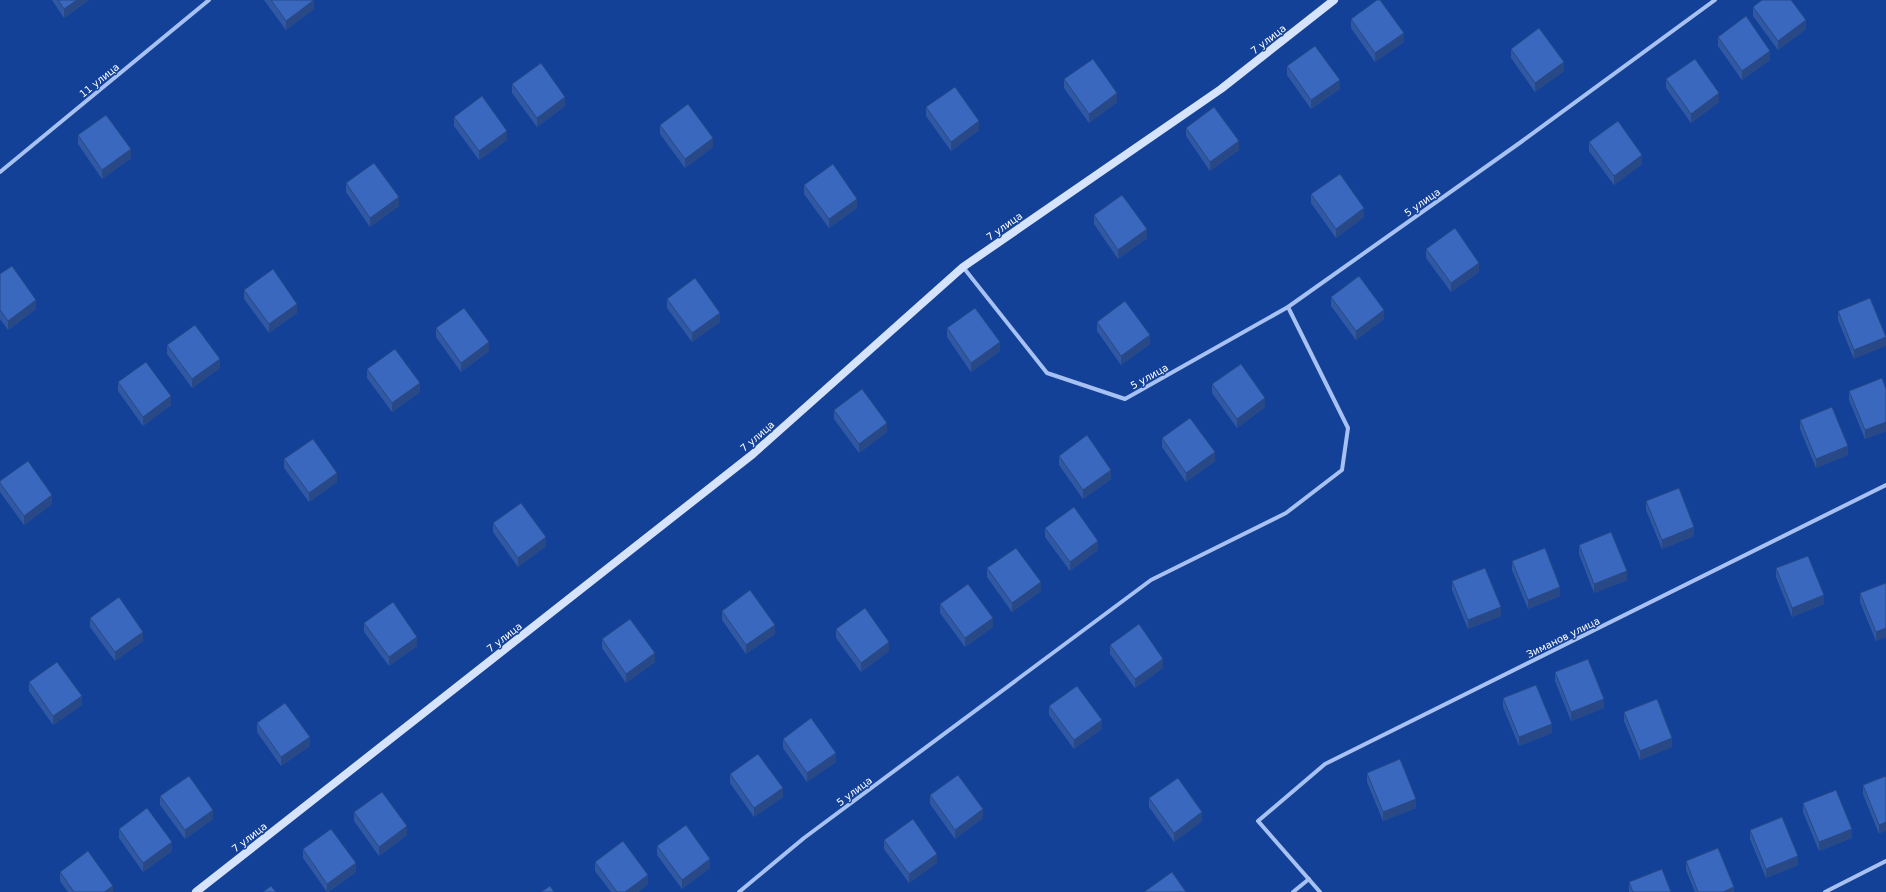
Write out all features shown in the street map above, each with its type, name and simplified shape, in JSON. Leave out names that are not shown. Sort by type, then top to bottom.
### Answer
[{"type":"street","name":"11 улица","points":[[0,172],[209,0]]},
{"type":"street","name":"7 улица","points":[[196,892],[754,454],[963,267],[1221,89],[1334,0]]},
{"type":"street","name":"5 улица","points":[[963,267],[1047,373],[1125,398],[1288,307],[1521,142],[1715,0]]},
{"type":"street","name":"5 улица","points":[[739,892],[804,838],[1151,580],[1286,513],[1342,470],[1348,428],[1288,307]]},
{"type":"street","name":"Зиманов улица","points":[[1309,879],[1258,821],[1325,764],[1886,485]]},
{"type":"street","points":[[1825,892],[1886,860]]},
{"type":"street","points":[[1293,892],[1309,879],[1320,892]]},
{"type":"building","points":[[58,0],[77,0],[64,9]]},
{"type":"building","points":[[271,0],[314,0],[286,21]]},
{"type":"building","points":[[1377,0],[1380,0],[1404,33],[1375,53],[1351,19]]},
{"type":"building","points":[[1762,0],[1791,0],[1806,20],[1778,41],[1753,7]]},
{"type":"building","points":[[1746,16],[1770,51],[1742,71],[1718,37]]},
{"type":"building","points":[[1539,28],[1564,62],[1535,83],[1511,49]]},
{"type":"building","points":[[1315,46],[1340,80],[1311,100],[1287,66]]},
{"type":"building","points":[[1093,59],[1117,93],[1089,114],[1064,79]]},
{"type":"building","points":[[1695,59],[1719,93],[1691,114],[1666,79]]},
{"type":"building","points":[[541,63],[565,97],[537,118],[512,84]]},
{"type":"building","points":[[955,87],[979,121],[951,142],[926,107]]},
{"type":"building","points":[[482,96],[507,131],[479,151],[454,117]]},
{"type":"building","points":[[688,104],[713,138],[685,159],[660,125]]},
{"type":"building","points":[[1214,107],[1239,141],[1210,162],[1186,128]]},
{"type":"building","points":[[106,115],[131,149],[102,170],[78,135]]},
{"type":"building","points":[[1618,121],[1642,155],[1614,176],[1589,142]]},
{"type":"building","points":[[374,163],[399,197],[370,218],[346,183]]},
{"type":"building","points":[[833,164],[857,199],[829,219],[804,185]]},
{"type":"building","points":[[1340,174],[1364,208],[1336,229],[1311,194]]},
{"type":"building","points":[[1122,195],[1147,229],[1118,250],[1094,215]]},
{"type":"building","points":[[1455,228],[1479,263],[1451,283],[1426,249]]},
{"type":"building","points":[[12,266],[36,300],[8,321],[0,310],[0,274]]},
{"type":"building","points":[[273,269],[297,304],[269,324],[244,290]]},
{"type":"building","points":[[1359,276],[1384,310],[1356,331],[1331,297]]},
{"type":"building","points":[[695,278],[720,313],[692,333],[667,299]]},
{"type":"building","points":[[1870,298],[1886,337],[1854,350],[1838,311]]},
{"type":"building","points":[[1125,301],[1150,335],[1121,356],[1097,322]]},
{"type":"building","points":[[464,308],[489,342],[461,363],[436,328]]},
{"type":"building","points":[[975,308],[1000,342],[971,363],[947,328]]},
{"type":"building","points":[[195,325],[220,359],[192,379],[167,345]]},
{"type":"building","points":[[395,349],[420,383],[392,403],[367,369]]},
{"type":"building","points":[[146,362],[171,396],[143,417],[118,382]]},
{"type":"building","points":[[1241,364],[1265,398],[1237,419],[1212,384]]},
{"type":"building","points":[[1882,378],[1886,389],[1886,422],[1865,430],[1849,391]]},
{"type":"building","points":[[862,389],[887,423],[859,444],[834,410]]},
{"type":"building","points":[[1832,407],[1848,446],[1816,459],[1800,420]]},
{"type":"building","points":[[1190,418],[1215,452],[1186,473],[1162,438]]},
{"type":"building","points":[[1087,435],[1111,470],[1083,490],[1059,456]]},
{"type":"building","points":[[313,439],[337,473],[309,493],[284,459]]},
{"type":"building","points":[[28,461],[52,495],[24,516],[0,481]]},
{"type":"building","points":[[1679,488],[1694,527],[1662,540],[1646,501]]},
{"type":"building","points":[[521,503],[546,537],[518,558],[493,523]]},
{"type":"building","points":[[1074,507],[1098,541],[1070,562],[1045,528]]},
{"type":"building","points":[[1611,532],[1627,571],[1594,584],[1579,545]]},
{"type":"building","points":[[1016,548],[1041,582],[1012,603],[987,568]]},
{"type":"building","points":[[1545,548],[1560,587],[1528,600],[1512,561]]},
{"type":"building","points":[[1808,556],[1824,595],[1792,608],[1776,568]]},
{"type":"building","points":[[1485,568],[1501,607],[1468,620],[1452,581]]},
{"type":"building","points":[[1886,583],[1886,628],[1876,632],[1860,593]]},
{"type":"building","points":[[968,584],[993,618],[965,638],[940,604]]},
{"type":"building","points":[[750,590],[775,625],[746,645],[722,611]]},
{"type":"building","points":[[119,597],[143,632],[115,652],[90,618]]},
{"type":"building","points":[[393,602],[417,637],[389,657],[364,623]]},
{"type":"building","points":[[865,608],[889,642],[861,663],[836,629]]},
{"type":"building","points":[[630,619],[655,653],[626,674],[602,639]]},
{"type":"building","points":[[1139,624],[1163,659],[1135,679],[1110,645]]},
{"type":"building","points":[[1588,659],[1604,699],[1571,712],[1555,672]]},
{"type":"building","points":[[57,662],[82,696],[53,716],[29,682]]},
{"type":"building","points":[[1536,685],[1552,724],[1519,737],[1503,698]]},
{"type":"building","points":[[1077,686],[1102,720],[1074,740],[1049,706]]},
{"type":"building","points":[[1657,699],[1672,738],[1640,751],[1624,712]]},
{"type":"building","points":[[285,703],[310,737],[281,757],[257,723]]},
{"type":"building","points":[[811,718],[836,753],[807,773],[783,739]]},
{"type":"building","points":[[758,754],[783,788],[754,808],[730,774]]},
{"type":"building","points":[[1400,759],[1416,799],[1383,812],[1367,773]]},
{"type":"building","points":[[958,775],[983,809],[955,830],[930,795]]},
{"type":"building","points":[[189,776],[213,810],[185,830],[160,796]]},
{"type":"building","points":[[1886,776],[1886,822],[1879,825],[1863,785]]},
{"type":"building","points":[[1178,778],[1202,812],[1174,833],[1149,798]]},
{"type":"building","points":[[1836,790],[1852,829],[1819,842],[1803,803]]},
{"type":"building","points":[[382,792],[407,826],[379,847],[354,812]]},
{"type":"building","points":[[147,808],[172,842],[143,863],[119,829]]},
{"type":"building","points":[[1782,817],[1798,856],[1766,869],[1750,830]]},
{"type":"building","points":[[913,819],[937,854],[909,874],[884,840]]},
{"type":"building","points":[[686,825],[710,859],[682,880],[657,846]]},
{"type":"building","points":[[331,829],[356,863],[327,884],[303,849]]},
{"type":"building","points":[[623,841],[648,875],[625,892],[617,892],[595,862]]},
{"type":"building","points":[[1718,848],[1734,887],[1723,892],[1698,892],[1686,861]]},
{"type":"building","points":[[88,851],[113,886],[104,892],[74,892],[60,872]]},
{"type":"building","points":[[1662,869],[1671,892],[1633,892],[1629,882]]},
{"type":"building","points":[[1172,872],[1186,892],[1144,892]]},
{"type":"building","points":[[271,886],[276,892],[263,892]]},
{"type":"building","points":[[550,886],[554,892],[541,892]]}]
